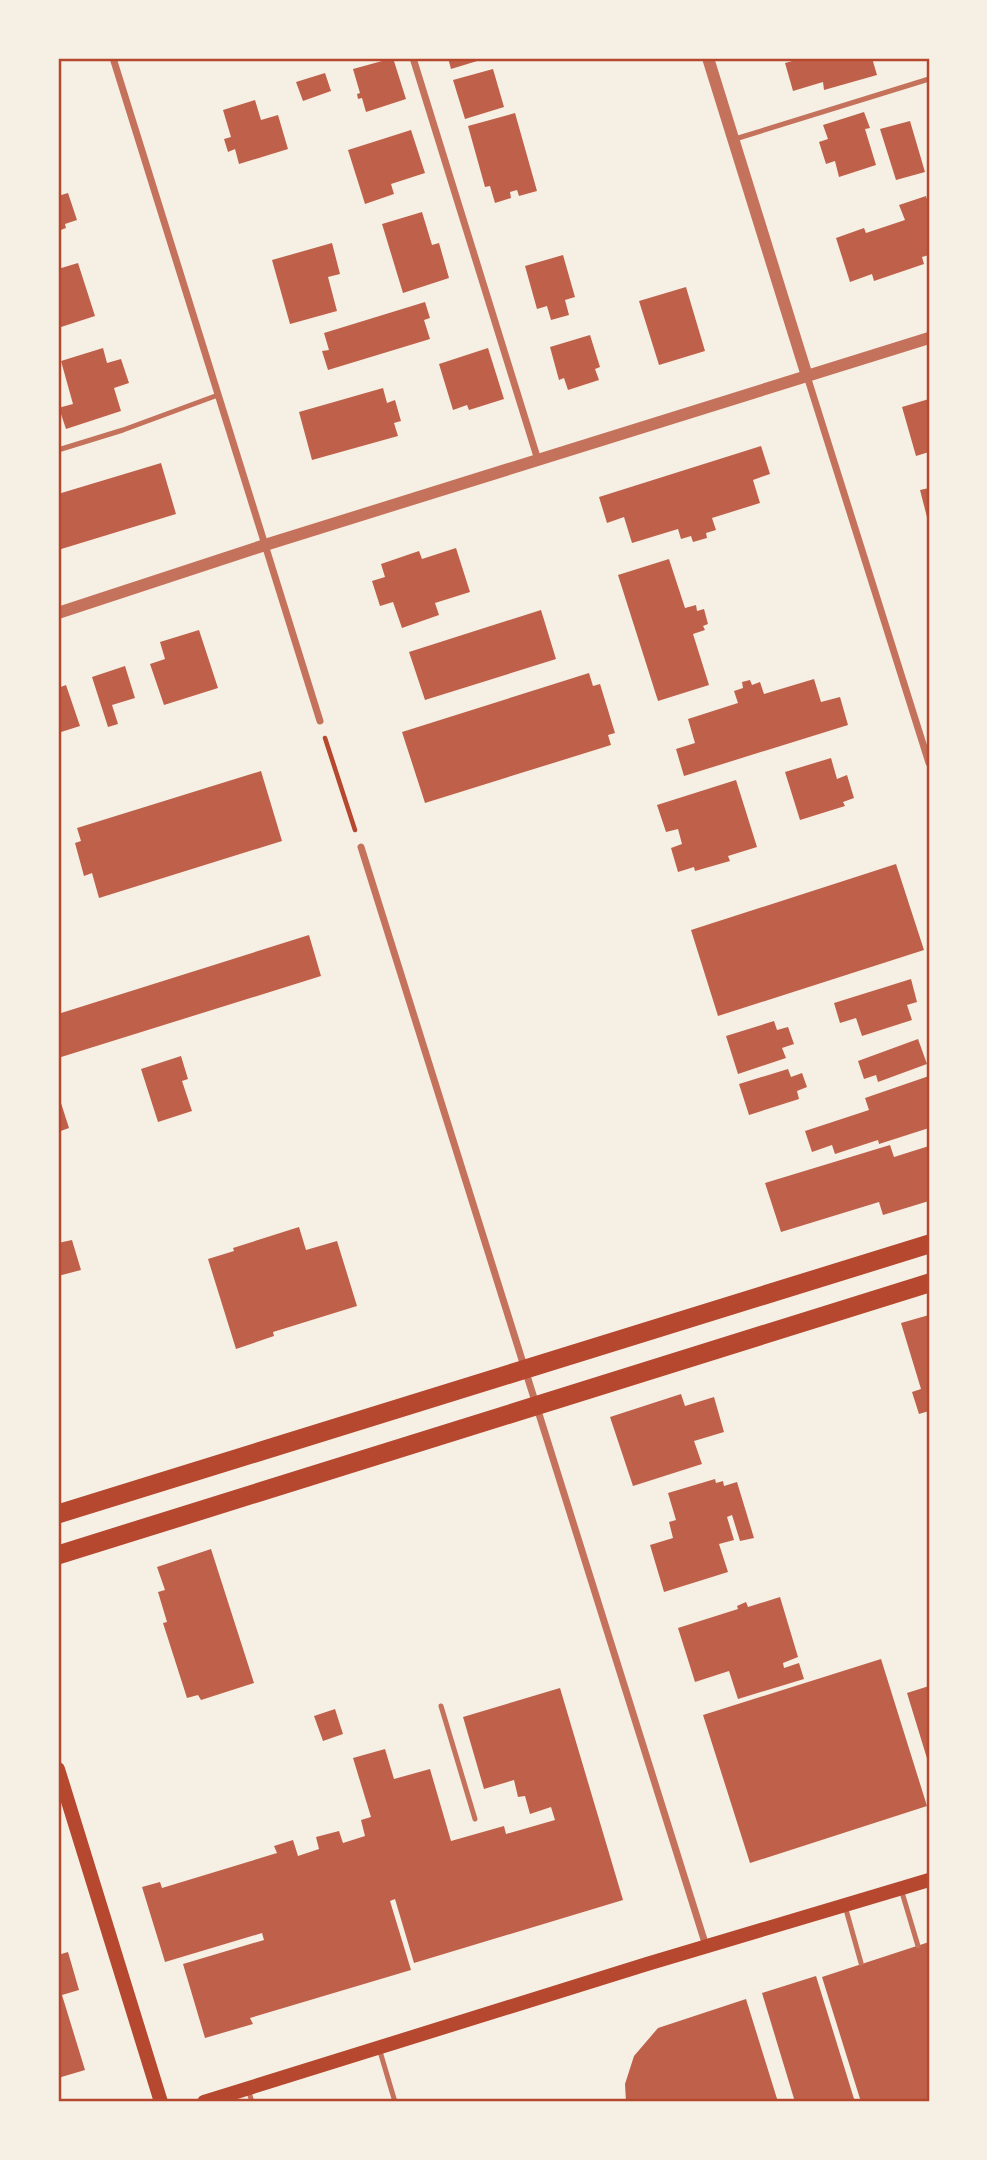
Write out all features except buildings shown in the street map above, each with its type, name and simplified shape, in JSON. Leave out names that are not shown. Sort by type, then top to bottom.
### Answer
[{"type":"highway","points":[[58,1514],[929,1244]]},
{"type":"highway","points":[[58,1555],[929,1283]]},
{"type":"main road","points":[[58,1769],[161,2102]]},
{"type":"main road","points":[[204,2102],[251,2095],[379,2048],[929,1880]]},
{"type":"street","points":[[113,58],[320,721]]},
{"type":"street","points":[[412,58],[538,460]]},
{"type":"street","points":[[708,58],[929,763]]},
{"type":"street","points":[[58,613],[265,545],[929,338]]},
{"type":"street","points":[[360,846],[706,1946]]},
{"type":"lane","points":[[733,140],[929,79]]},
{"type":"lane","points":[[58,450],[124,430],[218,395]]},
{"type":"lane","points":[[441,1706],[475,1819]]},
{"type":"lane","points":[[901,1889],[918,1946]]},
{"type":"lane","points":[[845,1905],[861,1963]]},
{"type":"lane","points":[[379,2048],[395,2102]]},
{"type":"path","points":[[320,721],[360,846]]}]
